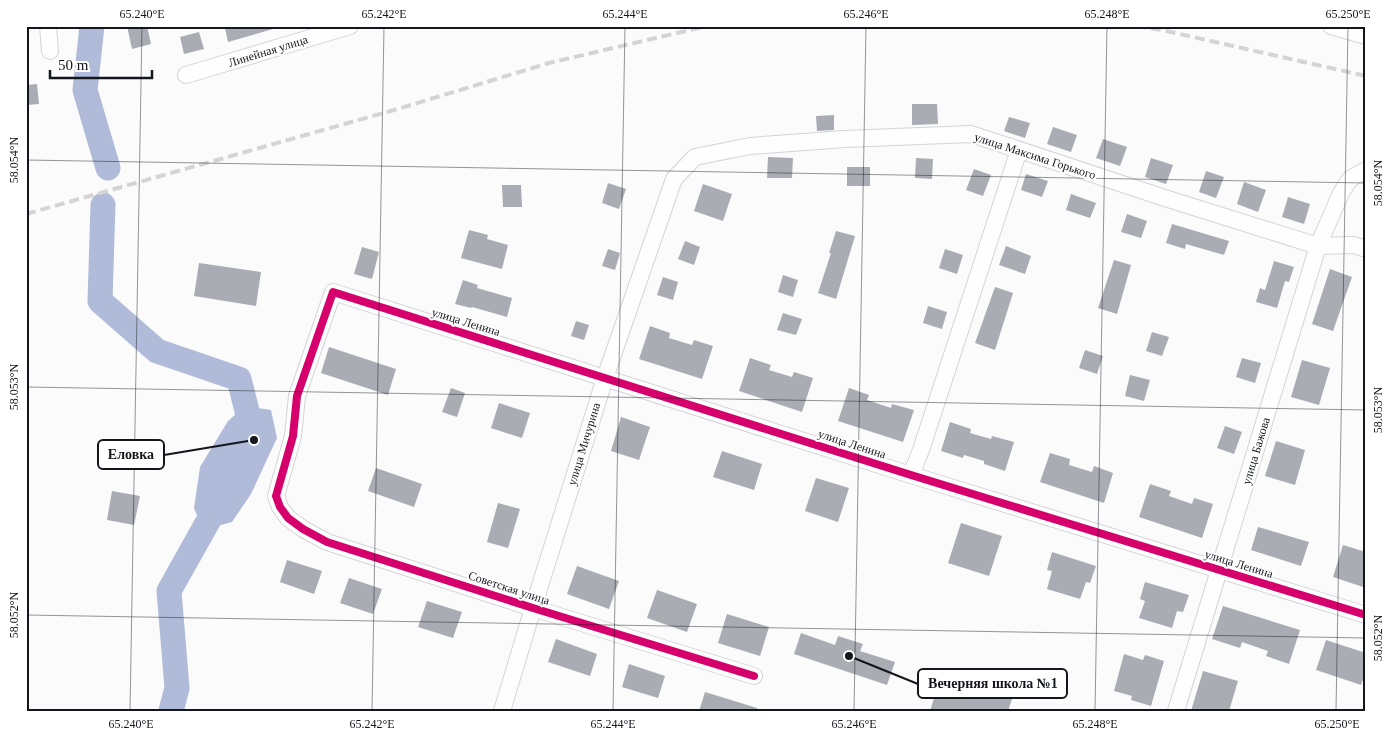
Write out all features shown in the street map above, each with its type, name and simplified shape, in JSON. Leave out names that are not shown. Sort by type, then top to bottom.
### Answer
[{"type":"street","points":[[48,26],[50,51]]},
{"type":"street","name":"Линейная улица","points":[[186,75],[350,26]]},
{"type":"street","points":[[1331,26],[1366,36]]},
{"type":"street","name":"улица Максима Горького","points":[[674,179],[695,157],[750,146],[971,134],[1318,246],[1354,245],[1366,248]]},
{"type":"street","points":[[911,475],[924,441],[1019,150]]},
{"type":"street","name":"улица Бажова","points":[[1176,711],[1318,246],[1341,193],[1350,180],[1366,170]]},
{"type":"street","name":"улица Мичурина","points":[[502,711],[532,608],[605,378],[674,179]]},
{"type":"street","name":"улица Ленина","points":[[276,496],[293,436],[297,396],[333,292],[911,475],[1366,616]]},
{"type":"street","name":"Советская улица","points":[[276,496],[280,507],[288,518],[303,529],[327,542],[532,608],[754,676]]},
{"type":"water","points":[[245,406],[271,410],[277,438],[251,494],[232,522],[203,530],[194,508],[200,467],[228,421]]},
{"type":"building","points":[[127,26],[147,26],[151,44],[132,49]]},
{"type":"building","points":[[232,26],[272,26],[273,29],[228,42],[225,28]]},
{"type":"building","points":[[199,32],[204,49],[184,54],[180,37]]},
{"type":"building","points":[[37,84],[39,104],[26,105],[26,85]]},
{"type":"building","points":[[912,104],[937,104],[938,124],[912,125]]},
{"type":"building","points":[[834,115],[834,130],[817,131],[816,116]]},
{"type":"building","points":[[1009,117],[1030,123],[1025,138],[1004,131]]},
{"type":"building","points":[[1053,127],[1077,135],[1071,152],[1047,144]]},
{"type":"building","points":[[1103,139],[1127,147],[1120,166],[1096,158]]},
{"type":"building","points":[[768,157],[793,158],[792,178],[767,178]]},
{"type":"building","points":[[916,158],[933,159],[932,179],[915,178]]},
{"type":"building","points":[[1151,158],[1173,165],[1166,184],[1145,177]]},
{"type":"building","points":[[847,167],[870,167],[870,186],[847,186]]},
{"type":"building","points":[[974,169],[991,175],[983,196],[966,190]]},
{"type":"building","points":[[1206,171],[1224,177],[1216,198],[1199,192]]},
{"type":"building","points":[[1026,174],[1048,181],[1042,197],[1021,190]]},
{"type":"building","points":[[1244,182],[1266,190],[1258,212],[1237,204]]},
{"type":"building","points":[[608,183],[626,189],[619,209],[602,203]]},
{"type":"building","points":[[703,184],[732,194],[723,221],[694,211]]},
{"type":"building","points":[[502,185],[521,185],[522,207],[503,207]]},
{"type":"building","points":[[1071,194],[1096,203],[1090,218],[1066,210]]},
{"type":"building","points":[[1288,197],[1310,204],[1304,224],[1282,217]]},
{"type":"building","points":[[1127,214],[1147,221],[1141,238],[1121,232]]},
{"type":"building","points":[[1172,224],[1229,241],[1224,255],[1186,244],[1185,249],[1166,243]]},
{"type":"building","points":[[469,230],[488,235],[487,239],[508,245],[502,269],[461,258]]},
{"type":"building","points":[[836,231],[855,236],[836,299],[818,293]]},
{"type":"building","points":[[685,241],[700,247],[694,265],[678,259]]},
{"type":"building","points":[[1006,246],[1031,256],[1025,274],[999,265]]},
{"type":"building","points":[[362,247],[379,252],[372,279],[354,274]]},
{"type":"building","points":[[608,249],[620,253],[615,270],[602,266]]},
{"type":"building","points":[[945,249],[963,255],[957,274],[939,268]]},
{"type":"building","points":[[1114,260],[1131,265],[1117,314],[1098,308]]},
{"type":"building","points":[[1274,261],[1294,267],[1289,282],[1285,281],[1277,308],[1256,302],[1260,288],[1265,290]]},
{"type":"building","points":[[199,263],[261,272],[256,306],[194,296]]},
{"type":"building","points":[[1330,269],[1352,277],[1333,331],[1312,324]]},
{"type":"building","points":[[783,275],[798,280],[793,297],[778,292]]},
{"type":"building","points":[[663,277],[678,282],[673,300],[657,295]]},
{"type":"building","points":[[463,280],[478,285],[477,288],[512,298],[507,317],[455,304]]},
{"type":"building","points":[[995,287],[1013,293],[995,350],[975,343]]},
{"type":"building","points":[[928,306],[947,312],[942,329],[923,323]]},
{"type":"building","points":[[783,313],[802,319],[796,335],[777,330]]},
{"type":"building","points":[[576,321],[589,325],[584,340],[571,336]]},
{"type":"building","points":[[650,326],[670,333],[669,338],[692,345],[694,340],[713,346],[702,379],[639,359]]},
{"type":"building","points":[[1152,332],[1169,337],[1162,356],[1146,351]]},
{"type":"building","points":[[329,347],[396,369],[388,395],[321,373]]},
{"type":"building","points":[[1085,350],[1103,356],[1097,374],[1079,368]]},
{"type":"building","points":[[750,358],[771,365],[769,370],[792,377],[794,372],[813,378],[802,412],[739,391]]},
{"type":"building","points":[[1242,358],[1261,363],[1255,383],[1236,377]]},
{"type":"building","points":[[1302,360],[1330,368],[1319,405],[1291,397]]},
{"type":"building","points":[[1130,375],[1150,380],[1144,401],[1125,396]]},
{"type":"building","points":[[451,388],[465,393],[457,417],[442,412]]},
{"type":"building","points":[[849,388],[869,395],[867,400],[891,408],[892,404],[914,410],[903,442],[838,421]]},
{"type":"building","points":[[499,403],[530,413],[522,438],[491,428]]},
{"type":"building","points":[[621,417],[650,427],[639,460],[611,451]]},
{"type":"building","points":[[950,422],[971,429],[970,433],[991,439],[992,436],[1014,442],[1005,471],[984,464],[984,461],[964,455],[963,458],[941,451]]},
{"type":"building","points":[[1225,426],[1242,432],[1234,454],[1217,448]]},
{"type":"building","points":[[1276,441],[1305,450],[1295,485],[1265,476]]},
{"type":"building","points":[[722,451],[762,464],[754,490],[713,477]]},
{"type":"building","points":[[1050,453],[1070,459],[1069,465],[1092,472],[1094,466],[1113,473],[1104,503],[1040,482]]},
{"type":"building","points":[[376,468],[422,484],[414,507],[368,491]]},
{"type":"building","points":[[816,478],[849,488],[838,522],[805,511]]},
{"type":"building","points":[[1150,484],[1171,491],[1169,496],[1192,504],[1194,498],[1213,504],[1202,538],[1139,517]]},
{"type":"building","points":[[112,491],[140,496],[134,525],[107,520]]},
{"type":"building","points":[[498,503],[520,509],[508,548],[487,542]]},
{"type":"building","points":[[961,523],[1002,536],[989,576],[948,563]]},
{"type":"building","points":[[1258,527],[1309,542],[1301,566],[1251,550]]},
{"type":"building","points":[[1343,545],[1366,552],[1366,588],[1333,577]]},
{"type":"building","points":[[1052,552],[1096,566],[1090,583],[1086,582],[1080,599],[1047,589],[1052,571],[1047,570]]},
{"type":"building","points":[[287,560],[322,571],[314,594],[280,582]]},
{"type":"building","points":[[577,566],[619,581],[609,609],[567,594]]},
{"type":"building","points":[[349,578],[382,589],[373,614],[340,603]]},
{"type":"building","points":[[1145,582],[1189,595],[1183,612],[1177,611],[1172,628],[1139,618],[1145,601],[1140,599]]},
{"type":"building","points":[[657,590],[697,604],[687,632],[647,618]]},
{"type":"building","points":[[427,601],[462,612],[453,638],[418,627]]},
{"type":"building","points":[[1223,606],[1300,630],[1289,664],[1266,656],[1268,651],[1242,642],[1240,648],[1212,639]]},
{"type":"building","points":[[727,614],[769,627],[760,656],[718,643]]},
{"type":"building","points":[[801,633],[835,645],[838,636],[863,644],[860,651],[895,662],[887,685],[794,654]]},
{"type":"building","points":[[556,639],[597,654],[590,676],[548,662]]},
{"type":"building","points":[[1326,640],[1366,653],[1366,671],[1361,685],[1316,670]]},
{"type":"building","points":[[1124,654],[1143,660],[1145,655],[1164,661],[1151,706],[1131,700],[1132,696],[1114,691]]},
{"type":"building","points":[[629,664],[665,676],[658,698],[622,687]]},
{"type":"building","points":[[1203,671],[1238,681],[1229,711],[1191,711]]},
{"type":"building","points":[[941,676],[963,683],[962,689],[990,699],[992,692],[1012,699],[1008,711],[930,711]]},
{"type":"building","points":[[705,692],[757,708],[757,711],[699,711]]},
{"type":"waterway","points":[[92,26],[85,90],[108,168]]},
{"type":"waterway","points":[[103,205],[100,301],[157,351],[239,379],[254,439]]},
{"type":"waterway","points":[[171,711],[177,688],[169,591],[220,500]]},
{"type":"railway","points":[[26,214],[401,108],[549,63],[707,26]]},
{"type":"railway","points":[[1136,26],[1162,30],[1366,76]]},
{"type":"cycle path","points":[[754,676],[327,542],[303,529],[288,518],[280,507],[276,496],[293,436],[297,396],[333,292],[911,475],[1366,615]]},
{"type":"place","name":"Еловка","points":[[254,440]]},
{"type":"place","name":"Вечерняя школа №1","points":[[849,656]]}]
